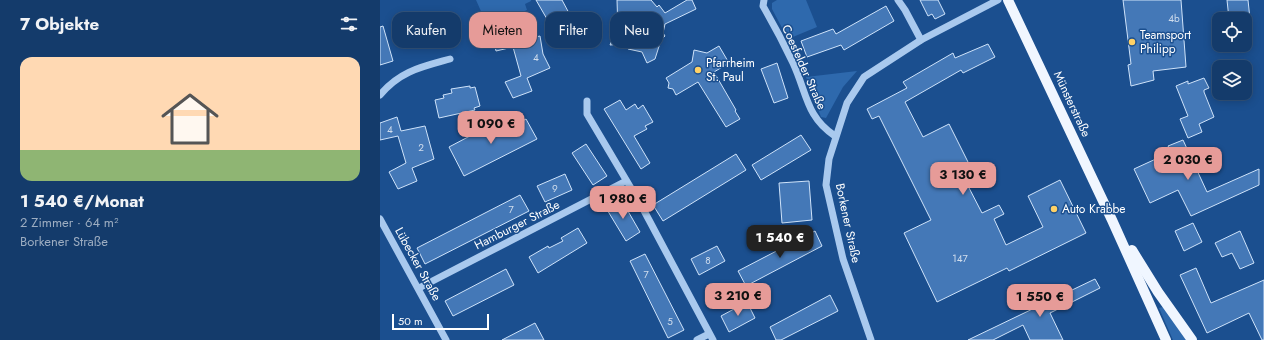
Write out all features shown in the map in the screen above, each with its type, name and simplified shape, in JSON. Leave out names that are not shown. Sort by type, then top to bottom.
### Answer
[{"type":"main road","name":"Münsterstraße","points":[[1008,0],[1112,220],[1166,340]]},
{"type":"main road","name":"Münsterstraße","points":[[1112,220],[1158,292],[1192,340]]},
{"type":"street","name":"Coesfelder Straße","points":[[764,0],[763,6],[794,64],[815,118],[823,128],[835,136]]},
{"type":"street","points":[[898,0],[905,10],[920,40]]},
{"type":"street","name":"Borkener Straße","points":[[870,340],[843,259],[826,185],[829,159],[835,136],[847,103],[864,77],[920,40],[998,0]]},
{"type":"street","points":[[380,95],[399,77],[413,69],[450,59]]},
{"type":"street","points":[[587,101],[587,114],[641,205],[711,337],[697,340]]},
{"type":"street","name":"Hamburger Straße","points":[[419,288],[626,181]]},
{"type":"street","name":"Lübecker Straße","points":[[380,219],[446,340]]},
{"type":"shaded area","points":[[476,0],[531,0],[525,4],[527,10],[522,12],[481,12]]},
{"type":"shaded area","points":[[777,0],[806,0],[817,27],[788,39],[772,9],[772,3]]},
{"type":"shaded area","points":[[857,71],[843,87],[826,118],[821,117],[806,77]]},
{"type":"shaded area","points":[[1163,307],[1186,340],[1173,340],[1159,308]]},
{"type":"building","points":[[536,0],[562,0],[568,12],[545,12],[545,16]]},
{"type":"building","points":[[617,0],[651,0],[657,7],[659,5],[665,13],[687,0],[692,0],[696,9],[665,24],[663,33],[663,12],[617,12]]},
{"type":"building","points":[[920,0],[938,0],[945,14],[935,19],[932,14],[928,16]]},
{"type":"building","points":[[1123,0],[1181,0],[1186,67],[1153,71],[1154,80],[1131,86],[1128,65],[1131,64]]},
{"type":"building","points":[[1227,0],[1248,0],[1249,12],[1228,12]]},
{"type":"building","points":[[886,6],[894,21],[844,50],[841,45],[807,57],[801,41],[833,29],[836,34]]},
{"type":"building","points":[[383,26],[393,61],[380,65],[380,27]]},
{"type":"building","points":[[540,36],[543,54],[550,68],[527,78],[532,91],[513,98],[505,82],[521,76],[513,48],[537,48],[537,37]]},
{"type":"building","points":[[988,44],[995,57],[963,73],[961,70],[905,102],[923,137],[949,124],[977,180],[967,184],[982,213],[999,205],[1004,214],[994,219],[1006,245],[1043,227],[1028,196],[1060,180],[1086,233],[1009,271],[1007,268],[937,302],[904,233],[931,220],[879,116],[872,119],[867,109],[907,88],[903,82],[953,53],[955,58]]},
{"type":"building","points":[[719,46],[729,63],[714,72],[740,119],[726,127],[698,82],[676,95],[673,89],[668,88],[669,83],[666,78],[692,62],[694,50],[707,53]]},
{"type":"building","points":[[495,48],[509,48],[496,51]]},
{"type":"building","points":[[627,48],[658,48],[655,59],[647,63],[642,52]]},
{"type":"building","points":[[777,63],[788,98],[774,103],[761,69]]},
{"type":"building","points":[[1204,78],[1209,88],[1204,90],[1204,92],[1214,117],[1199,124],[1202,132],[1188,138],[1180,119],[1188,116],[1176,86],[1188,81],[1188,84]]},
{"type":"building","points":[[470,86],[470,88],[475,87],[480,106],[474,108],[475,110],[439,118],[435,100],[444,98],[443,95],[452,93],[451,89]]},
{"type":"building","points":[[620,100],[626,110],[635,104],[638,109],[643,105],[653,122],[645,126],[647,129],[634,136],[650,163],[641,169],[604,109]]},
{"type":"building","points":[[397,117],[401,131],[425,126],[434,159],[412,168],[417,181],[398,189],[389,172],[406,163],[398,136],[380,140],[380,123]]},
{"type":"building","points":[[506,117],[511,127],[526,119],[537,139],[464,176],[449,147]]},
{"type":"building","points":[[801,135],[811,150],[761,180],[752,165]]},
{"type":"building","points":[[1183,140],[1207,192],[1259,169],[1259,185],[1191,216],[1178,190],[1150,203],[1134,169],[1171,152],[1168,146]]},
{"type":"building","points":[[586,144],[607,176],[593,185],[572,153]]},
{"type":"building","points":[[736,154],[746,170],[663,221],[653,205]]},
{"type":"building","points":[[565,174],[572,190],[545,202],[537,186]]},
{"type":"building","points":[[809,181],[812,220],[782,223],[779,183]]},
{"type":"building","points":[[520,195],[529,211],[425,264],[417,248]]},
{"type":"building","points":[[621,199],[640,232],[626,241],[606,208]]},
{"type":"building","points":[[1193,223],[1202,242],[1184,251],[1175,231]]},
{"type":"building","points":[[578,228],[587,243],[538,273],[529,257],[548,246],[549,248],[563,241],[561,238]]},
{"type":"building","points":[[815,231],[822,246],[746,286],[738,271]]},
{"type":"building","points":[[1240,231],[1254,263],[1240,269],[1232,253],[1222,257],[1215,243]]},
{"type":"building","points":[[717,246],[725,261],[699,275],[691,259]]},
{"type":"building","points":[[645,254],[684,330],[668,338],[630,261]]},
{"type":"building","points":[[1196,268],[1211,303],[1264,280],[1264,340],[1262,340],[1249,313],[1207,333],[1180,275]]},
{"type":"building","points":[[506,269],[514,285],[453,316],[445,301]]},
{"type":"building","points":[[1095,279],[1100,288],[1050,313],[1063,340],[1030,340],[1023,325],[993,340],[968,340]]},
{"type":"building","points":[[830,295],[838,311],[781,340],[776,340],[770,327]]},
{"type":"building","points":[[747,302],[755,318],[729,332],[721,316]]},
{"type":"building","points":[[535,323],[544,340],[502,340]]},
{"type":"place","name":"Teamsport Philipp","points":[[1132,42]]},
{"type":"place","name":"Pfarrheim St. Paul","points":[[698,70]]},
{"type":"place","name":"Auto Krabbe","points":[[1054,209]]}]
